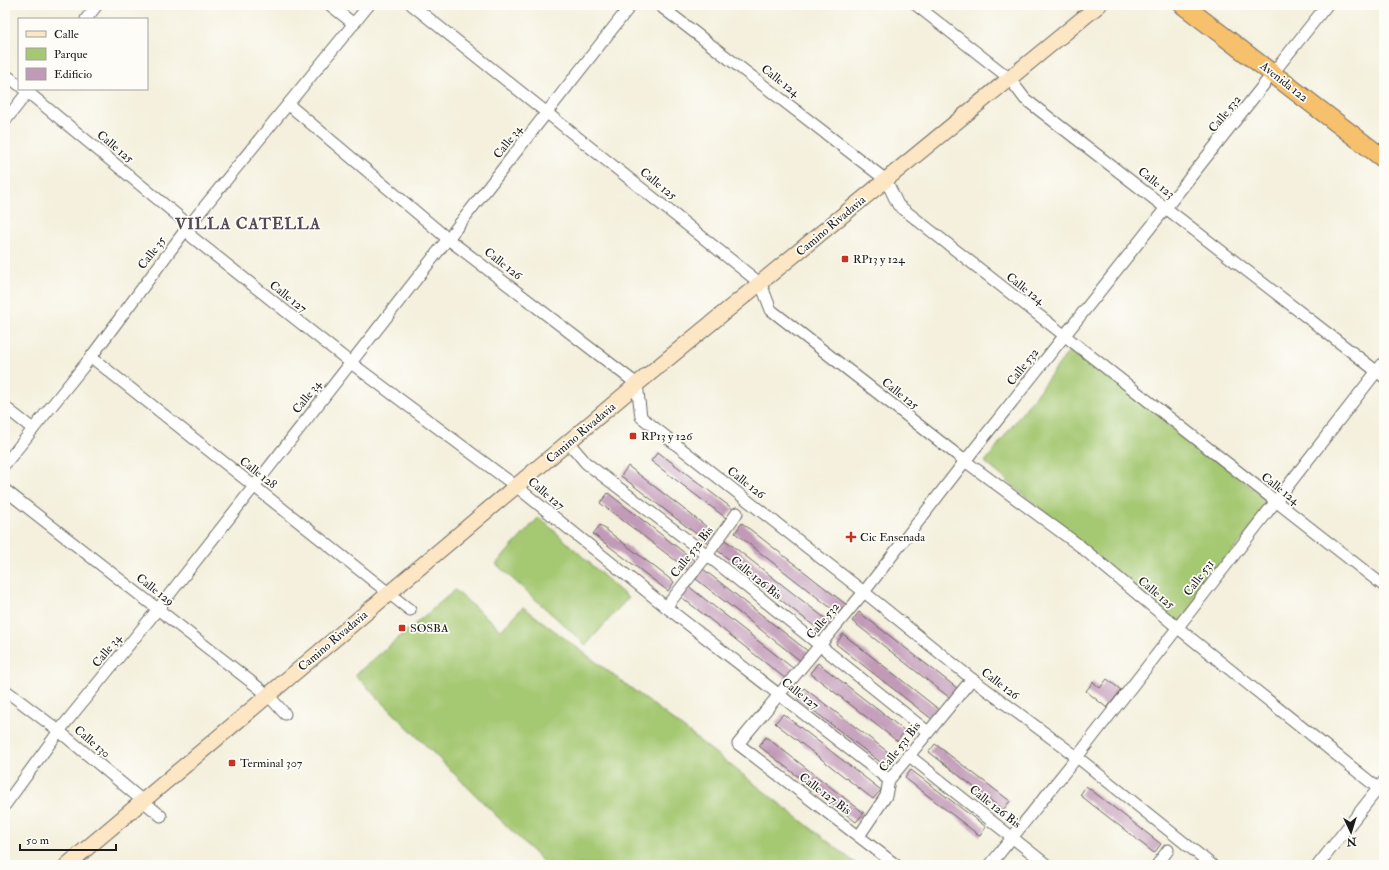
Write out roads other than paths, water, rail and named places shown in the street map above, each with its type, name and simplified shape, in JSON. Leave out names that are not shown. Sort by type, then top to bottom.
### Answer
[{"type":"highway","name":"Avenida 122","points":[[1183,5],[1384,159]]},
{"type":"main road","name":"Camino Rivadavia","points":[[67,865],[517,487],[637,384],[761,284],[1008,78],[1099,5]]},
{"type":"street","points":[[87,18],[97,5]]},
{"type":"street","points":[[330,5],[354,24]]},
{"type":"street","name":"Calle 35","points":[[5,464],[90,357],[187,228],[289,105],[369,5]]},
{"type":"street","name":"Calle 125","points":[[412,5],[548,112],[761,284],[771,310],[965,461],[1080,546],[1178,628],[1382,788]]},
{"type":"street","name":"Calle 34","points":[[5,805],[59,731],[158,609],[631,5]]},
{"type":"street","name":"Calle 124","points":[[659,5],[886,180],[898,205],[1274,502],[1384,586]]},
{"type":"street","name":"Calle 123","points":[[916,5],[1008,78],[1026,99],[1380,374]]},
{"type":"street","name":"Calle 532","points":[[738,744],[864,592],[965,461],[1327,5]]},
{"type":"street","name":"Calle 125","points":[[5,74],[18,84]]},
{"type":"street","points":[[5,122],[24,90]]},
{"type":"street","name":"Calle 125","points":[[26,90],[183,220],[187,228]]},
{"type":"street","name":"Calle 126","points":[[289,105],[448,239],[637,384],[641,417],[972,679],[1077,757],[1212,865]]},
{"type":"street","name":"Calle 127","points":[[187,228],[192,237],[351,362],[517,487],[666,607],[889,780]]},
{"type":"street","name":"Calle 128","points":[[90,357],[410,610]]},
{"type":"street","name":"Calle 531","points":[[990,865],[1178,628],[1274,502],[1380,374],[1384,362]]},
{"type":"street","points":[[5,407],[33,429]]},
{"type":"street","name":"Calle 126 Bis","points":[[569,443],[586,463],[707,555],[928,732]]},
{"type":"street","name":"Calle 129","points":[[5,490],[268,695],[285,714]]},
{"type":"street","name":"Calle 532 Bis","points":[[666,607],[707,555],[737,513]]},
{"type":"street","name":"Calle 531 Bis","points":[[859,836],[886,796],[889,780],[972,679]]},
{"type":"street","name":"Calle 130","points":[[5,690],[59,731],[161,816]]},
{"type":"street","name":"Calle 127 Bis","points":[[738,744],[896,865]]},
{"type":"street","name":"Calle 126 Bis","points":[[908,755],[1047,865]]},
{"type":"street","points":[[1318,865],[1382,788]]},
{"type":"street","points":[[1157,865],[1168,850]]},
{"type":"place","name":"RP13 y 124","points":[[845,259]]},
{"type":"place","name":"RP13 y 126","points":[[633,436]]},
{"type":"place","name":"Cic Ensenada","points":[[851,537]]},
{"type":"place","name":"SOSBA","points":[[402,628]]},
{"type":"place","name":"Terminal 307","points":[[232,763]]},
{"type":"district","name":"VILLA CATELLA","points":[[248,224]]}]
